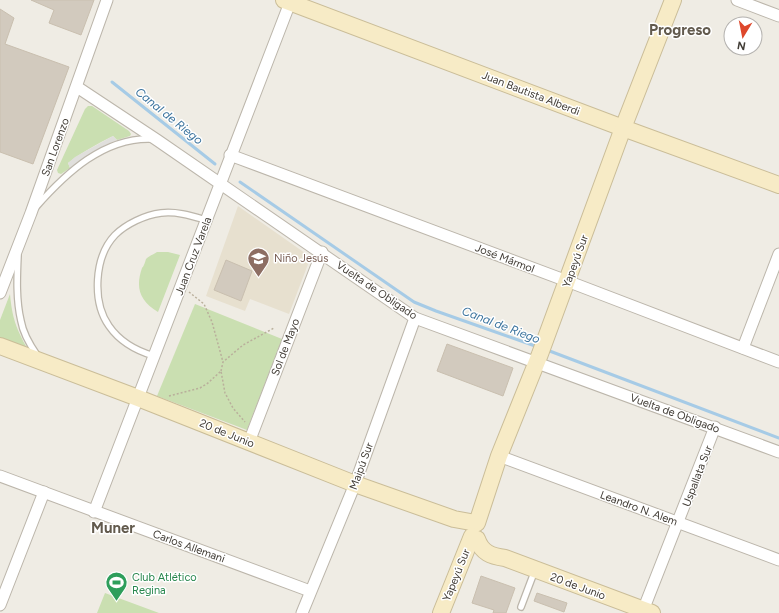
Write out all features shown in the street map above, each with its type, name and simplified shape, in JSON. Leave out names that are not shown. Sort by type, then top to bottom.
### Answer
[{"type":"street","name":"San Lorenzo","points":[[0,293],[31,213],[107,0]]},
{"type":"street","name":"Yapeyú Sur","points":[[441,613],[476,531],[499,456],[540,353],[623,128],[674,0]]},
{"type":"street","points":[[737,0],[779,16]]},
{"type":"street","name":"Juan Bautista Alberdi","points":[[288,1],[623,128],[779,185]]},
{"type":"street","name":"Juan Cruz Varela","points":[[94,512],[182,285],[288,1]]},
{"type":"street","name":"Vuelta de Obligado","points":[[77,87],[322,252],[415,318],[540,353],[779,452]]},
{"type":"street","name":"José Mármol","points":[[230,155],[779,362]]},
{"type":"street","name":"Sol de Mayo","points":[[251,436],[322,252]]},
{"type":"street","points":[[743,348],[779,254]]},
{"type":"street","name":"Maipú Sur","points":[[302,613],[355,484],[415,318]]},
{"type":"street","name":"20 de Junio","points":[[0,346],[138,398],[251,436],[355,484],[454,519],[476,531],[480,546],[483,550],[494,556],[505,558],[646,612]]},
{"type":"street","name":"Uspallata Sur","points":[[646,612],[716,427]]},
{"type":"street","name":"Leandro N. Alem","points":[[499,456],[779,560]]},
{"type":"street","name":"Carlos Allemani","points":[[0,476],[310,591]]},
{"type":"street","points":[[0,605],[44,492]]},
{"type":"lane","points":[[31,213],[52,189],[96,154],[107,148],[127,142],[141,139],[157,140]]},
{"type":"lane","points":[[154,356],[144,353],[126,343],[109,326],[100,306],[97,286],[99,267],[106,248],[115,235],[144,217],[162,213],[175,213],[206,220]]},
{"type":"lane","points":[[18,248],[18,298],[21,322],[26,336],[40,360]]},
{"type":"lane","points":[[521,607],[535,570]]},
{"type":"path","points":[[182,285],[204,304],[212,322],[223,362],[221,371],[225,393],[251,436]]},
{"type":"path","points":[[223,362],[232,356],[243,345],[274,328]]},
{"type":"path","points":[[169,396],[200,388],[221,371]]},
{"type":"shaded area","points":[[113,136],[117,140],[105,145],[70,168],[68,163],[75,157]]},
{"type":"shaded area","name":"Niño Jesús","points":[[238,206],[305,253],[310,259],[289,314],[250,299],[245,311],[206,296]]},
{"type":"green space","points":[[88,106],[92,106],[129,131],[131,134],[130,136],[117,140],[113,136],[101,142],[68,163],[70,168],[61,174],[58,173],[57,170],[85,109]]},
{"type":"green space","points":[[157,252],[168,252],[180,255],[158,312],[143,299],[139,288],[140,275],[146,259]]},
{"type":"green space","points":[[10,294],[15,322],[27,348],[0,338],[0,320]]},
{"type":"green space","points":[[195,304],[282,339],[247,430],[157,396]]},
{"type":"green space","name":"Club Atlético Regina","points":[[105,593],[159,613],[97,613]]},
{"type":"building","points":[[31,0],[94,0],[81,35],[49,23],[54,10]]},
{"type":"building","points":[[0,9],[14,18],[5,44],[69,67],[33,164],[0,152]]},
{"type":"building","points":[[226,260],[252,271],[241,301],[214,290]]},
{"type":"building","points":[[447,344],[513,368],[503,396],[437,371]]},
{"type":"building","points":[[481,576],[515,588],[506,613],[493,613],[494,610],[472,603]]},
{"type":"building","points":[[537,593],[567,603],[564,612],[534,601]]},
{"type":"waterway","name":"Canal de Riego","points":[[112,82],[215,164]]},
{"type":"waterway","name":"Canal de Riego","points":[[240,182],[414,302],[538,347]]},
{"type":"waterway","name":"Canal de Riego","points":[[547,350],[779,438]]},
{"type":"place","name":"Niño Jesús","points":[[258,278]]},
{"type":"place","name":"Club Atlético Regina","points":[[116,602]]},
{"type":"district","name":"Progreso","points":[[680,30]]},
{"type":"district","name":"Muner","points":[[113,528]]}]
